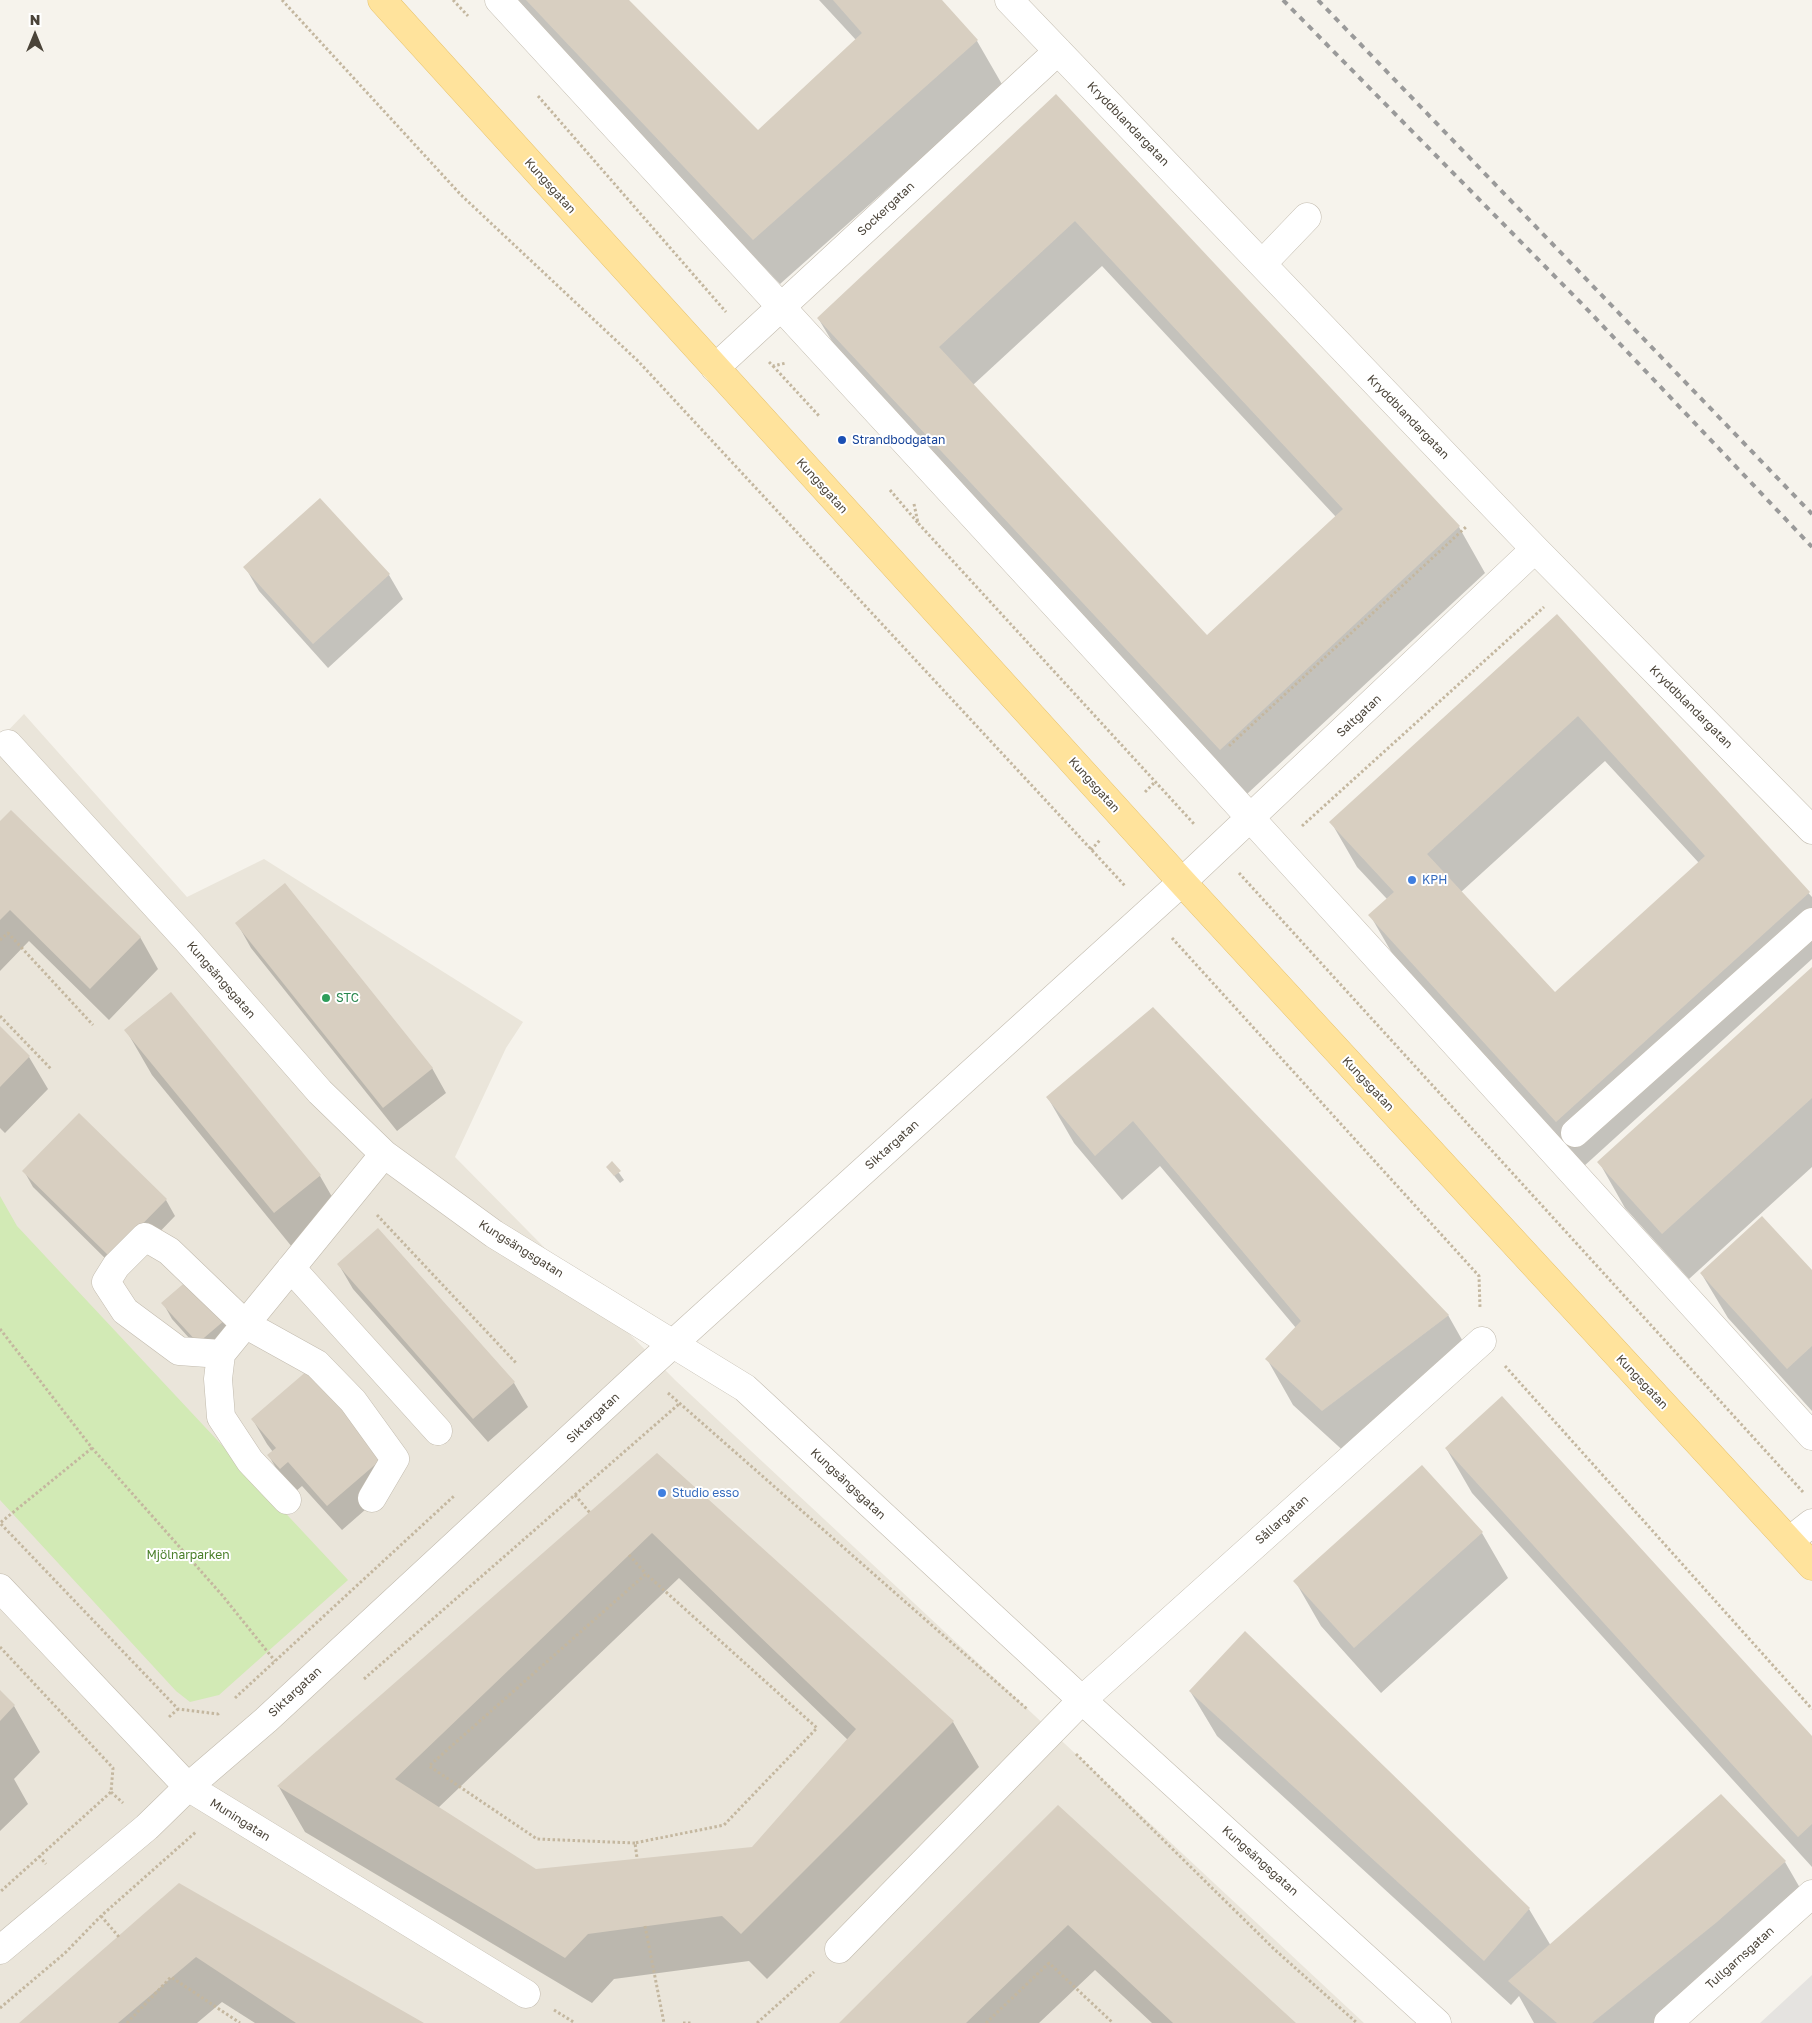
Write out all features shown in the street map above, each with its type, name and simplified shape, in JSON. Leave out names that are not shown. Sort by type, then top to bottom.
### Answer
[{"type":"main road","name":"Kungsgatan","points":[[382,0],[1182,882],[1812,1566]]},
{"type":"street","points":[[499,0],[1205,768],[1812,1436]]},
{"type":"street","name":"Kryddblandargatan","points":[[1008,0],[1535,549],[1812,830]]},
{"type":"street","name":"Sockergatan","points":[[715,368],[1058,51]]},
{"type":"street","points":[[1262,264],[1307,217]]},
{"type":"street","name":"Saltgatan","points":[[1182,882],[1535,549]]},
{"type":"street","name":"Kungsängsgatan","points":[[8,744],[187,940],[320,1092],[384,1154],[494,1234],[745,1388],[1082,1700],[1437,2023]]},
{"type":"street","name":"Siktargatan","points":[[0,1950],[147,1827],[188,1787],[266,1720],[644,1370],[1182,882]]},
{"type":"street","points":[[1575,1133],[1812,922]]},
{"type":"street","points":[[287,1500],[250,1461],[220,1417],[218,1380],[220,1354],[384,1154]]},
{"type":"street","points":[[220,1354],[179,1351],[126,1311],[106,1282],[116,1266],[145,1237],[169,1251],[246,1324],[317,1364],[353,1401],[394,1458],[372,1498]]},
{"type":"street","points":[[291,1268],[438,1431]]},
{"type":"street","name":"Sållargatan","points":[[1082,1700],[1482,1341]]},
{"type":"street","points":[[1789,1541],[1812,1523]]},
{"type":"street","name":"Muningatan","points":[[0,1588],[188,1787],[526,1994]]},
{"type":"street","points":[[838,1949],[1082,1700]]},
{"type":"street","name":"Tullgarnsgatan","points":[[1668,2023],[1812,1894]]},
{"type":"path","points":[[282,0],[461,195],[639,362],[1149,912],[1478,1276],[1482,1341],[1812,1709]]},
{"type":"path","points":[[454,0],[473,22]]},
{"type":"path","points":[[532,90],[748,338],[820,416]]},
{"type":"path","points":[[773,366],[788,362]]},
{"type":"path","points":[[890,490],[918,523],[1805,1495]]},
{"type":"path","points":[[912,495],[918,523]]},
{"type":"path","points":[[1205,768],[1492,504]]},
{"type":"path","points":[[1277,848],[1570,584]]},
{"type":"path","points":[[0,940],[8,933],[93,1025]]},
{"type":"path","points":[[0,1016],[52,1070]]},
{"type":"path","points":[[354,1191],[517,1364]]},
{"type":"path","points":[[0,1328],[92,1448],[222,1595],[275,1661]]},
{"type":"path","points":[[644,1370],[679,1404],[1052,1730],[1274,1949],[1357,2023]]},
{"type":"path","points":[[358,1684],[679,1404]]},
{"type":"path","points":[[92,1448],[0,1523],[178,1709],[218,1714],[225,1708]]},
{"type":"path","points":[[232,1701],[456,1494]]},
{"type":"path","points":[[575,1494],[590,1512]]},
{"type":"path","points":[[629,1555],[646,1574],[817,1728],[724,1825],[636,1843],[537,1839],[429,1766],[646,1574]]},
{"type":"path","points":[[0,1647],[113,1768],[111,1792],[0,1892]]},
{"type":"path","points":[[111,1792],[127,1808]]},
{"type":"path","points":[[0,2008],[65,1953],[101,1916],[222,1809]]},
{"type":"path","points":[[636,1843],[637,1858]]},
{"type":"path","points":[[39,1856],[46,1864]]},
{"type":"path","points":[[101,1916],[119,1937]]},
{"type":"path","points":[[83,1924],[88,1930]]},
{"type":"path","points":[[646,1926],[664,2023]]},
{"type":"path","points":[[756,2023],[838,1949]]},
{"type":"path","points":[[986,2023],[1049,1962],[1113,2023]]},
{"type":"path","points":[[127,2023],[171,1977],[240,2023]]},
{"type":"path","points":[[683,2023],[692,2023]]},
{"type":"shaded area","points":[[24,714],[187,897],[264,859],[523,1022],[506,1048],[455,1157],[675,1380],[1364,2023],[0,2023],[0,739]]},
{"type":"shaded area","points":[[1812,1975],[1812,2023],[1760,2023]]},
{"type":"green space","name":"Mjölnarparken","points":[[0,1196],[17,1226],[348,1580],[219,1695],[190,1702],[176,1691],[0,1500]]},
{"type":"building","points":[[526,0],[629,0],[758,130],[862,33],[833,0],[942,0],[978,40],[753,240]]},
{"type":"building","points":[[1056,94],[1460,526],[1220,750],[817,318]],"holes":[[[1075,221],[1343,509],[1207,635],[939,347]]]},
{"type":"building","points":[[320,498],[390,574],[313,644],[243,567]]},
{"type":"building","points":[[1557,614],[1810,892],[1556,1122],[1368,915],[1394,892],[1329,822]],"holes":[[[1578,716],[1705,856],[1555,992],[1427,854]]]},
{"type":"building","points":[[11,810],[141,937],[90,989],[10,910],[0,920],[0,821]]},
{"type":"building","points":[[285,883],[433,1068],[383,1108],[235,923]]},
{"type":"building","points":[[1812,967],[1812,1098],[1662,1234],[1597,1162]]},
{"type":"building","points":[[171,992],[321,1175],[274,1213],[124,1030]]},
{"type":"building","points":[[1153,1007],[1449,1315],[1322,1411],[1265,1359],[1301,1321],[1133,1121],[1095,1156],[1046,1097]]},
{"type":"building","points":[[0,1026],[30,1056],[0,1087]]},
{"type":"building","points":[[79,1113],[167,1199],[110,1257],[22,1171]]},
{"type":"building","points":[[612,1161],[621,1171],[614,1176],[606,1167]]},
{"type":"building","points":[[1762,1216],[1812,1270],[1812,1346],[1787,1369],[1700,1273]]},
{"type":"building","points":[[378,1228],[515,1382],[473,1419],[337,1264]]},
{"type":"building","points":[[189,1279],[225,1320],[198,1343],[161,1303]]},
{"type":"building","points":[[308,1370],[384,1457],[327,1506],[288,1462],[280,1469],[267,1455],[276,1448],[251,1419]]},
{"type":"building","points":[[1502,1396],[1812,1736],[1812,1824],[1798,1837],[1445,1448]]},
{"type":"building","points":[[657,1453],[954,1721],[741,1934],[722,1916],[588,1934],[565,1958],[277,1786]],"holes":[[[652,1533],[856,1729],[752,1847],[536,1869],[395,1779]]]},
{"type":"building","points":[[1422,1465],[1483,1532],[1354,1648],[1293,1581]]},
{"type":"building","points":[[1245,1631],[1530,1908],[1484,1961],[1189,1691]]},
{"type":"building","points":[[0,1690],[15,1705],[0,1721]]},
{"type":"building","points":[[1721,1794],[1786,1861],[1717,1922],[1592,2023],[1557,2023],[1508,1981]]},
{"type":"building","points":[[1058,1805],[1296,2023],[1173,2023],[1068,1925],[966,2023],[839,2023]]},
{"type":"building","points":[[179,1883],[424,2023],[296,2023],[196,1957],[118,2023],[19,2023]]},
{"type":"railway","points":[[1283,0],[1584,306],[1812,547]]},
{"type":"railway","points":[[1318,0],[1812,514]]},
{"type":"place","name":"Strandbodgatan","points":[[842,440]]},
{"type":"place","name":"KPH","points":[[1412,880]]},
{"type":"place","name":"STC","points":[[326,998]]},
{"type":"place","name":"Studio esso","points":[[662,1493]]}]
